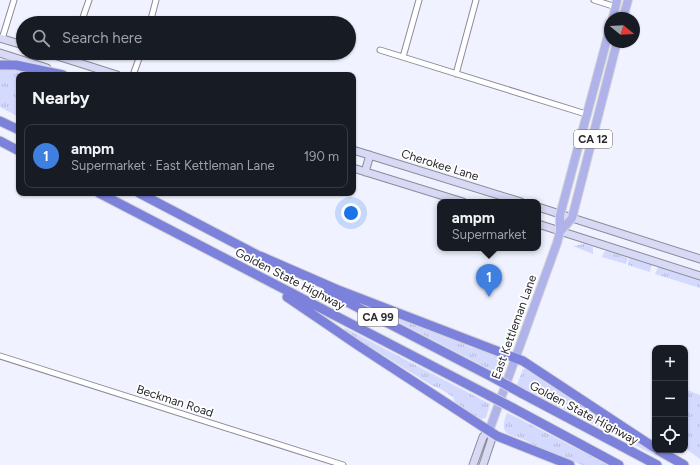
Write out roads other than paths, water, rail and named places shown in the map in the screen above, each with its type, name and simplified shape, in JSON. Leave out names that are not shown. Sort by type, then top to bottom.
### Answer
[{"type":"highway","points":[[0,65],[16,65],[49,72]]},
{"type":"highway","points":[[0,120],[16,128]]},
{"type":"highway","points":[[0,141],[16,149]]},
{"type":"highway","name":"Golden State Highway","points":[[105,196],[513,408],[619,465]]},
{"type":"highway","name":"Golden State Highway","points":[[145,196],[496,379],[657,465]]},
{"type":"highway","points":[[260,256],[338,290],[489,349],[516,358],[652,446]]},
{"type":"highway","points":[[257,276],[358,346],[489,431],[507,441],[570,465]]},
{"type":"highway","points":[[663,453],[684,465]]},
{"type":"main road","points":[[625,12],[628,0]]},
{"type":"main road","points":[[1,38],[16,43]]},
{"type":"main road","name":"East Kettleman Lane","points":[[473,465],[483,437],[489,431],[560,232],[560,215],[604,48]]},
{"type":"main road","name":"East Kettleman Lane","points":[[560,232],[572,218],[615,48]]},
{"type":"main road","points":[[0,53],[16,59]]},
{"type":"main road","points":[[20,60],[54,72]]},
{"type":"main road","points":[[80,60],[110,72]]},
{"type":"main road","name":"Cherokee Lane","points":[[356,151],[511,199]]},
{"type":"main road","points":[[365,172],[370,156]]},
{"type":"main road","points":[[356,169],[453,199]]},
{"type":"main road","points":[[541,209],[700,259]]},
{"type":"main road","points":[[541,225],[700,276]]},
{"type":"main road","name":"East Kettleman Lane","points":[[483,465],[492,438],[489,431]]},
{"type":"main road","points":[[477,452],[479,460],[477,465]]},
{"type":"street","points":[[1,38],[14,0]]},
{"type":"street","points":[[83,16],[89,0]]},
{"type":"street","points":[[152,16],[156,0]]},
{"type":"street","points":[[403,58],[419,0]]},
{"type":"street","points":[[456,74],[476,0]]},
{"type":"street","points":[[594,0],[616,3]]},
{"type":"street","points":[[380,50],[586,114]]},
{"type":"street","points":[[135,72],[139,60]]},
{"type":"street","name":"Beckman Road","points":[[0,356],[343,465]]},
{"type":"place","name":"ampm","points":[[489,297]]}]
